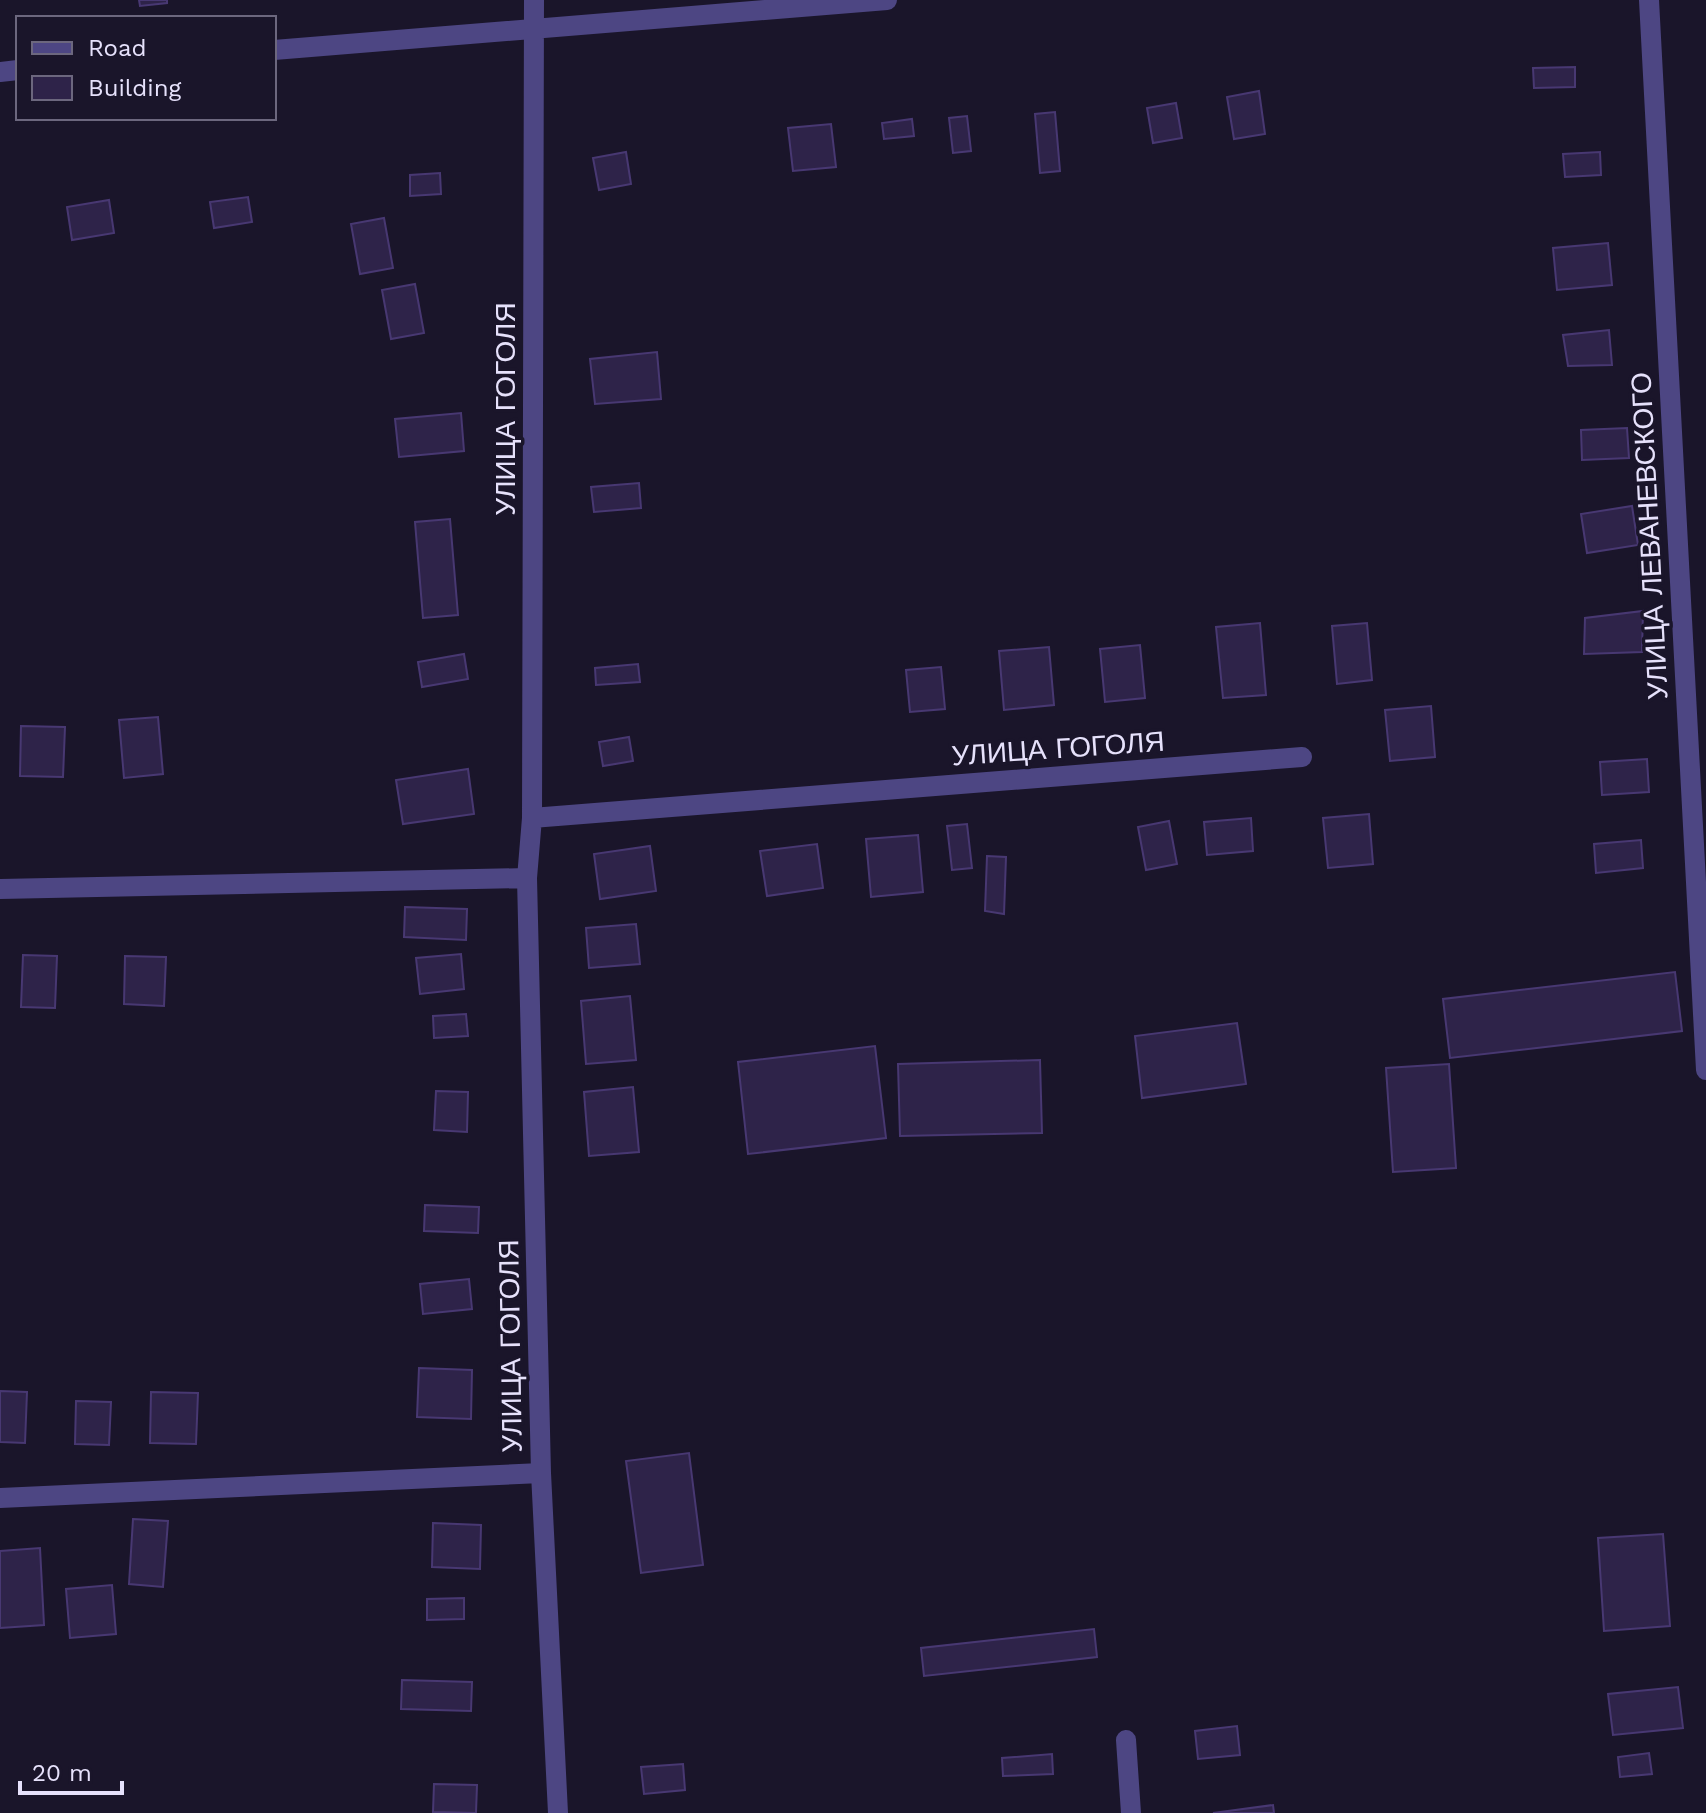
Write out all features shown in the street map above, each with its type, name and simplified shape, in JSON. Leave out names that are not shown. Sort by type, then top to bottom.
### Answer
[{"type":"street","name":"УЛИЦА ГОГОЛЯ","points":[[534,0],[532,818],[527,878],[541,1473],[558,1813]]},
{"type":"street","points":[[276,50],[887,0]]},
{"type":"street","name":"УЛИЦА ЛЕВАНЕВСКОГО","points":[[1649,0],[1706,1070]]},
{"type":"street","name":"УЛИЦА ГОГОЛЯ","points":[[532,818],[1302,757]]},
{"type":"street","points":[[0,889],[527,878]]},
{"type":"street","points":[[0,1498],[541,1473]]},
{"type":"street","points":[[1126,1740],[1131,1813]]},
{"type":"building","points":[[139,0],[167,0],[167,3],[140,6]]},
{"type":"building","points":[[1575,67],[1575,87],[1534,88],[1533,68]]},
{"type":"building","points":[[1259,91],[1265,134],[1234,139],[1227,97]]},
{"type":"building","points":[[1176,103],[1182,138],[1153,143],[1147,108]]},
{"type":"building","points":[[1055,112],[1060,171],[1040,173],[1035,114]]},
{"type":"building","points":[[967,116],[971,151],[953,153],[949,118]]},
{"type":"building","points":[[912,119],[914,136],[884,139],[882,123]]},
{"type":"building","points":[[831,124],[836,167],[793,171],[788,128]]},
{"type":"building","points":[[626,152],[631,184],[599,190],[593,158]]},
{"type":"building","points":[[1600,152],[1601,175],[1565,177],[1563,154]]},
{"type":"building","points":[[440,173],[441,194],[410,196],[410,175]]},
{"type":"building","points":[[248,197],[252,222],[214,228],[210,202]]},
{"type":"building","points":[[109,200],[114,233],[72,240],[67,207]]},
{"type":"building","points":[[384,218],[393,268],[360,274],[351,224]]},
{"type":"building","points":[[1608,243],[1612,285],[1557,290],[1553,248]]},
{"type":"building","points":[[415,284],[424,333],[391,339],[382,290]]},
{"type":"building","points":[[1609,330],[1612,365],[1568,366],[1563,335]]},
{"type":"building","points":[[657,352],[661,399],[595,404],[590,359]]},
{"type":"building","points":[[461,413],[464,451],[399,457],[395,419]]},
{"type":"building","points":[[1627,428],[1629,458],[1582,460],[1581,430]]},
{"type":"building","points":[[639,483],[641,508],[594,512],[591,487]]},
{"type":"building","points":[[1632,506],[1638,545],[1587,553],[1581,514]]},
{"type":"building","points":[[450,519],[458,615],[423,618],[415,522]]},
{"type":"building","points":[[1643,611],[1642,652],[1584,654],[1585,618]]},
{"type":"building","points":[[1260,623],[1266,695],[1223,698],[1216,627]]},
{"type":"building","points":[[1367,623],[1372,680],[1337,684],[1332,626]]},
{"type":"building","points":[[1140,645],[1145,698],[1105,702],[1100,649]]},
{"type":"building","points":[[1049,647],[1054,705],[1004,710],[999,651]]},
{"type":"building","points":[[464,654],[468,679],[422,687],[418,662]]},
{"type":"building","points":[[638,664],[640,682],[596,685],[595,668]]},
{"type":"building","points":[[941,667],[945,709],[910,712],[906,670]]},
{"type":"building","points":[[1431,706],[1435,757],[1390,761],[1385,710]]},
{"type":"building","points":[[158,717],[163,774],[124,778],[119,720]]},
{"type":"building","points":[[21,726],[65,727],[63,777],[20,776]]},
{"type":"building","points":[[629,737],[633,761],[603,766],[599,742]]},
{"type":"building","points":[[1647,759],[1649,792],[1602,795],[1600,762]]},
{"type":"building","points":[[468,769],[474,814],[403,824],[396,780]]},
{"type":"building","points":[[1369,814],[1373,864],[1328,868],[1323,818]]},
{"type":"building","points":[[1251,818],[1253,851],[1207,855],[1204,822]]},
{"type":"building","points":[[1169,821],[1177,864],[1146,870],[1138,827]]},
{"type":"building","points":[[967,824],[972,868],[952,870],[947,826]]},
{"type":"building","points":[[918,835],[923,892],[871,897],[866,839]]},
{"type":"building","points":[[1641,840],[1643,868],[1596,873],[1594,844]]},
{"type":"building","points":[[817,844],[823,888],[767,896],[760,851]]},
{"type":"building","points":[[650,846],[656,891],[600,899],[594,854]]},
{"type":"building","points":[[987,856],[1006,857],[1004,914],[985,911]]},
{"type":"building","points":[[405,907],[467,909],[466,940],[404,937]]},
{"type":"building","points":[[636,924],[640,964],[589,968],[586,928]]},
{"type":"building","points":[[461,954],[464,989],[420,994],[416,958]]},
{"type":"building","points":[[23,955],[57,956],[55,1008],[21,1007]]},
{"type":"building","points":[[125,956],[166,957],[164,1006],[124,1004]]},
{"type":"building","points":[[1675,972],[1682,1031],[1450,1058],[1443,999]]},
{"type":"building","points":[[630,996],[636,1060],[586,1064],[581,1001]]},
{"type":"building","points":[[466,1014],[468,1036],[434,1038],[433,1016]]},
{"type":"building","points":[[1237,1023],[1246,1084],[1142,1098],[1135,1036]]},
{"type":"building","points":[[875,1046],[886,1138],[748,1154],[738,1062]]},
{"type":"building","points":[[1040,1060],[1042,1133],[900,1136],[898,1064]]},
{"type":"building","points":[[1449,1064],[1456,1168],[1393,1172],[1386,1068]]},
{"type":"building","points":[[633,1087],[639,1152],[589,1156],[584,1092]]},
{"type":"building","points":[[436,1091],[468,1092],[467,1132],[434,1130]]},
{"type":"building","points":[[425,1205],[479,1207],[478,1233],[424,1231]]},
{"type":"building","points":[[469,1279],[472,1309],[423,1314],[420,1284]]},
{"type":"building","points":[[419,1368],[472,1370],[471,1419],[417,1417]]},
{"type":"building","points":[[0,1391],[27,1392],[25,1443],[0,1442]]},
{"type":"building","points":[[151,1392],[198,1393],[196,1444],[150,1443]]},
{"type":"building","points":[[76,1401],[111,1402],[109,1445],[75,1444]]},
{"type":"building","points":[[689,1453],[703,1565],[641,1573],[626,1461]]},
{"type":"building","points":[[133,1519],[168,1521],[163,1587],[129,1584]]},
{"type":"building","points":[[433,1523],[481,1525],[480,1569],[432,1567]]},
{"type":"building","points":[[1663,1534],[1670,1626],[1604,1631],[1598,1538]]},
{"type":"building","points":[[40,1548],[44,1625],[0,1628],[0,1551]]},
{"type":"building","points":[[112,1585],[116,1634],[70,1638],[66,1589]]},
{"type":"building","points":[[464,1598],[464,1619],[427,1620],[427,1599]]},
{"type":"building","points":[[1094,1629],[1097,1657],[924,1676],[921,1648]]},
{"type":"building","points":[[402,1680],[472,1682],[471,1711],[401,1709]]},
{"type":"building","points":[[1678,1687],[1683,1728],[1613,1735],[1608,1694]]},
{"type":"building","points":[[1237,1726],[1240,1755],[1198,1759],[1195,1731]]},
{"type":"building","points":[[1649,1753],[1652,1774],[1620,1777],[1618,1757]]},
{"type":"building","points":[[1052,1754],[1053,1774],[1003,1776],[1002,1758]]},
{"type":"building","points":[[683,1764],[685,1790],[644,1794],[641,1767]]},
{"type":"building","points":[[434,1784],[477,1785],[476,1813],[433,1812]]},
{"type":"building","points":[[1273,1805],[1274,1813],[1213,1813]]}]
